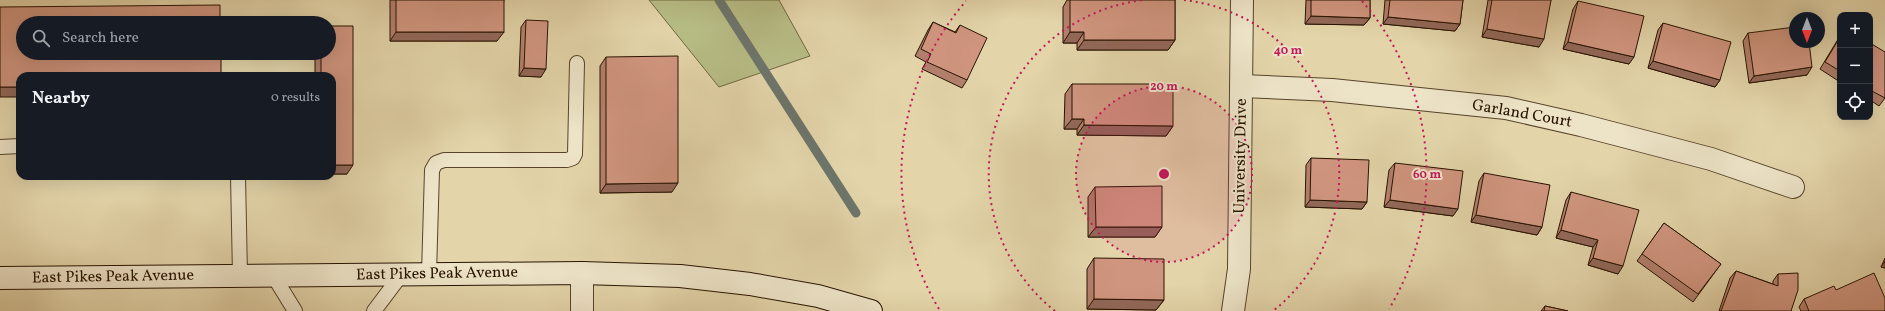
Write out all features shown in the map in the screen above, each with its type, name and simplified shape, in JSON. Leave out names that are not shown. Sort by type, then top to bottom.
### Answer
[{"type":"street","name":"University Drive","points":[[1233,311],[1239,269],[1242,0]]},
{"type":"street","name":"Garland Court","points":[[1242,86],[1332,90],[1506,108],[1581,125],[1711,159],[1793,188]]},
{"type":"street","name":"East Pikes Peak Avenue","points":[[0,278],[582,273],[680,276],[750,284],[818,296],[859,309]]},
{"type":"street","points":[[582,273],[582,311]]},
{"type":"lane","points":[[429,274],[432,170],[436,163],[444,160],[567,160],[573,158],[575,154],[578,63]]},
{"type":"lane","points":[[0,147],[16,146]]},
{"type":"lane","points":[[238,180],[240,276]]},
{"type":"lane","points":[[374,311],[401,275]]},
{"type":"lane","points":[[273,276],[295,311]]},
{"type":"green space","points":[[649,0],[779,0],[810,56],[719,87]]},
{"type":"building","points":[[396,0],[504,0],[504,32],[396,32]]},
{"type":"building","points":[[1070,0],[1175,0],[1175,40],[1084,40],[1084,32],[1070,32]]},
{"type":"building","points":[[1311,0],[1370,0],[1370,18],[1311,16]]},
{"type":"building","points":[[1390,0],[1463,0],[1460,24],[1388,17]]},
{"type":"building","points":[[1492,0],[1551,0],[1544,39],[1487,29]]},
{"type":"building","points":[[1578,1],[1644,16],[1634,57],[1568,42]]},
{"type":"building","points":[[220,5],[220,16],[16,16],[16,60],[221,60],[221,72],[16,72],[16,87],[0,87],[0,7]]},
{"type":"building","points":[[526,20],[548,21],[546,69],[524,68]]},
{"type":"building","points":[[933,22],[956,33],[960,25],[987,38],[967,80],[927,62],[931,54],[921,49]]},
{"type":"building","points":[[1663,23],[1731,42],[1720,80],[1653,61]]},
{"type":"building","points":[[336,26],[353,26],[353,165],[336,165],[336,72],[321,72],[321,60],[336,60]]},
{"type":"building","points":[[1789,28],[1789,48],[1810,48],[1812,67],[1754,76],[1748,33]]},
{"type":"building","points":[[1837,42],[1837,69],[1825,62]]},
{"type":"building","points":[[1873,45],[1885,52],[1885,98],[1873,92]]},
{"type":"building","points":[[678,56],[678,183],[606,184],[606,57]]},
{"type":"building","points":[[1072,84],[1173,84],[1173,126],[1084,125],[1084,119],[1072,119]]},
{"type":"building","points":[[1311,158],[1369,160],[1367,202],[1310,200]]},
{"type":"building","points":[[1395,163],[1463,171],[1458,209],[1390,200]]},
{"type":"building","points":[[1484,173],[1550,185],[1542,227],[1476,215]]},
{"type":"building","points":[[1162,186],[1162,227],[1096,227],[1095,187]]},
{"type":"building","points":[[1571,192],[1639,210],[1623,266],[1593,258],[1598,240],[1561,230]]},
{"type":"building","points":[[1664,223],[1721,264],[1698,294],[1642,254]]},
{"type":"building","points":[[1094,258],[1164,259],[1164,300],[1094,299]]},
{"type":"building","points":[[1736,271],[1778,286],[1778,274],[1798,273],[1798,290],[1791,311],[1721,311]]},
{"type":"building","points":[[1874,273],[1885,298],[1884,311],[1809,311],[1804,299],[1834,286],[1836,290]]},
{"type":"building","points":[[1545,306],[1568,311],[1544,311]]},
{"type":"waterway","points":[[719,0],[856,213]]}]
